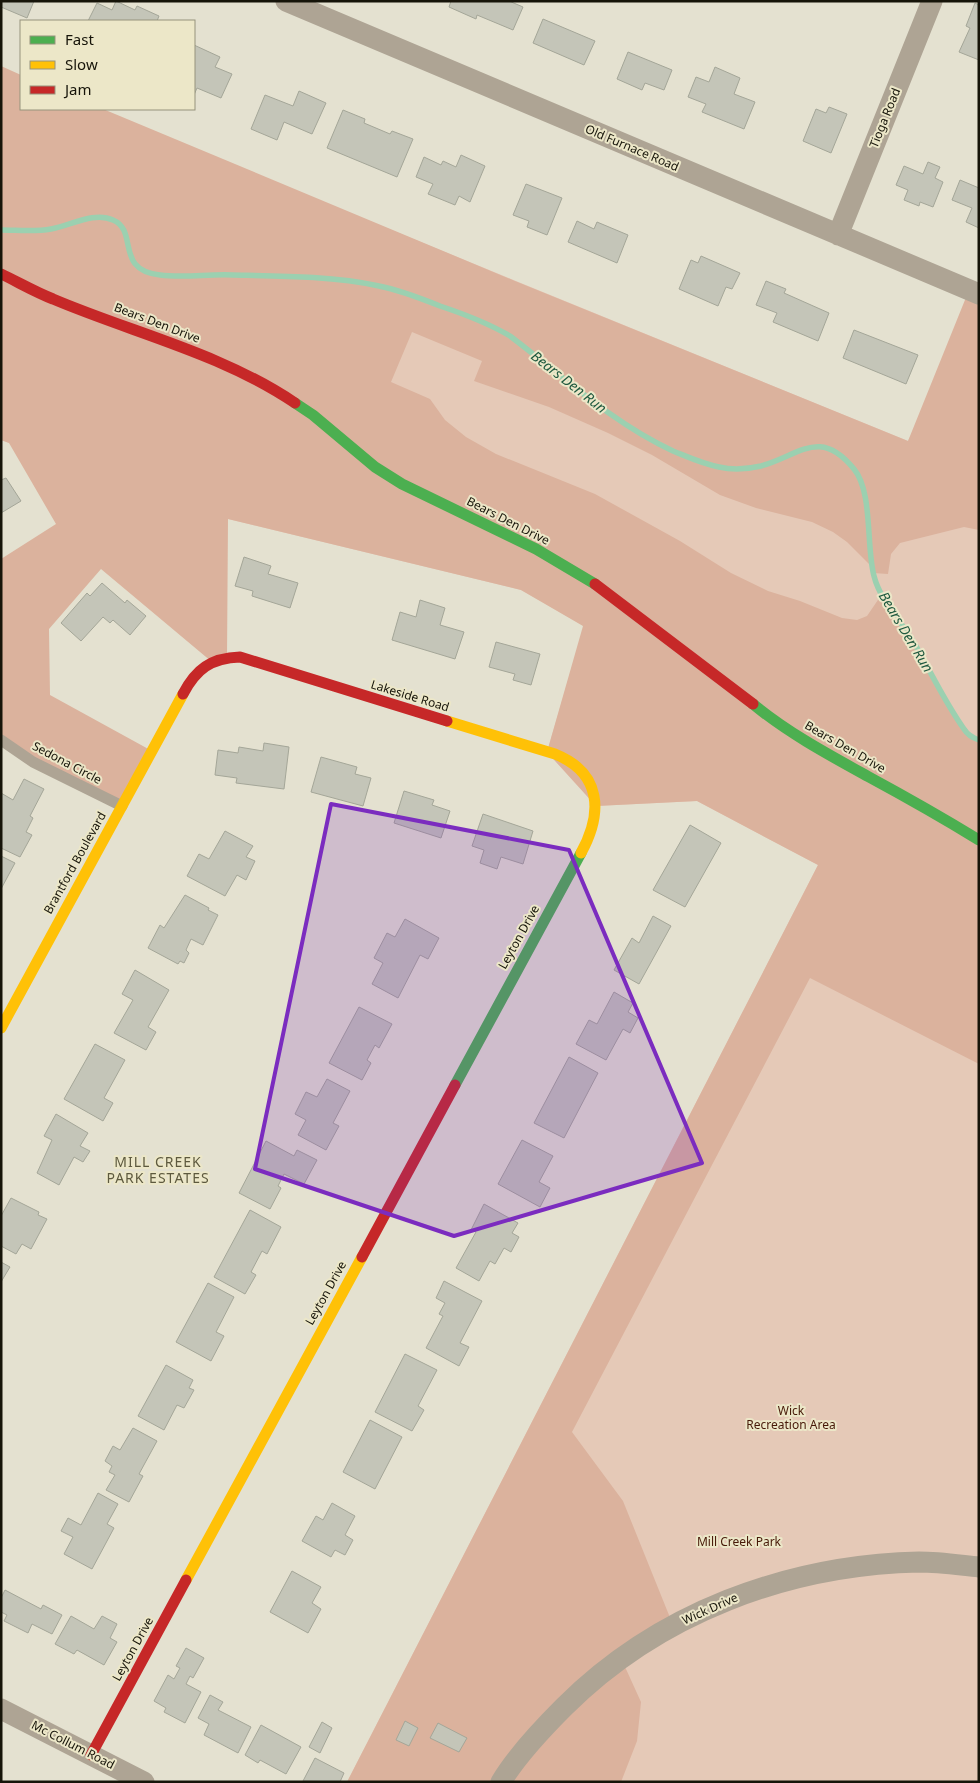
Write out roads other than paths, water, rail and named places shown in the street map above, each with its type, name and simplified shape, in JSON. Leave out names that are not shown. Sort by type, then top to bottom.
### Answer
[{"type":"street","name":"Tioga Road","points":[[838,235],[932,1]]},
{"type":"street","name":"Old Furnace Road","points":[[293,3],[979,294]]},
{"type":"street","name":"Bears Den Drive","points":[[1,274],[76,309],[197,352],[273,388],[312,415],[375,467],[402,484],[536,549],[597,586],[734,688],[776,722],[833,758],[933,812],[979,840]]},
{"type":"street","name":"Lakeside Road","points":[[174,711],[191,679],[203,667],[227,657],[240,657],[555,754],[581,769],[593,792],[596,806],[594,825],[586,844]]},
{"type":"street","name":"Brantford Boulevard","points":[[1,1028],[174,711]]},
{"type":"street","name":"Leyton Drive","points":[[91,1755],[586,844]]},
{"type":"street","name":"Wick Drive","points":[[501,1782],[544,1727],[584,1687],[644,1643],[674,1625],[717,1604],[769,1585],[802,1576],[870,1564],[920,1562],[979,1566]]},
{"type":"street","name":"Mc Collum Road","points":[[1,1709],[144,1782]]},
{"type":"lane","name":"Sedona Circle","points":[[1,740],[33,762],[122,806]]},
{"type":"waterway","name":"Bears Den Run","points":[[1,230],[45,230],[90,218],[106,218],[121,225],[132,258],[137,266],[146,272],[169,276],[223,275],[325,278],[361,283],[402,292],[502,331],[588,398],[629,427],[673,451],[713,466],[729,469],[751,468],[809,448],[831,449],[842,456],[860,479],[867,505],[874,576],[881,593],[913,641],[957,718],[967,733],[979,740]]},
{"type":"district","name":"MILL CREEK PARK ESTATES","points":[[158,1170]]},
{"type":"park label","name":"Wick Recreation Area","points":[[791,1418]]},
{"type":"park label","name":"Mill Creek Park","points":[[739,1542]]}]
